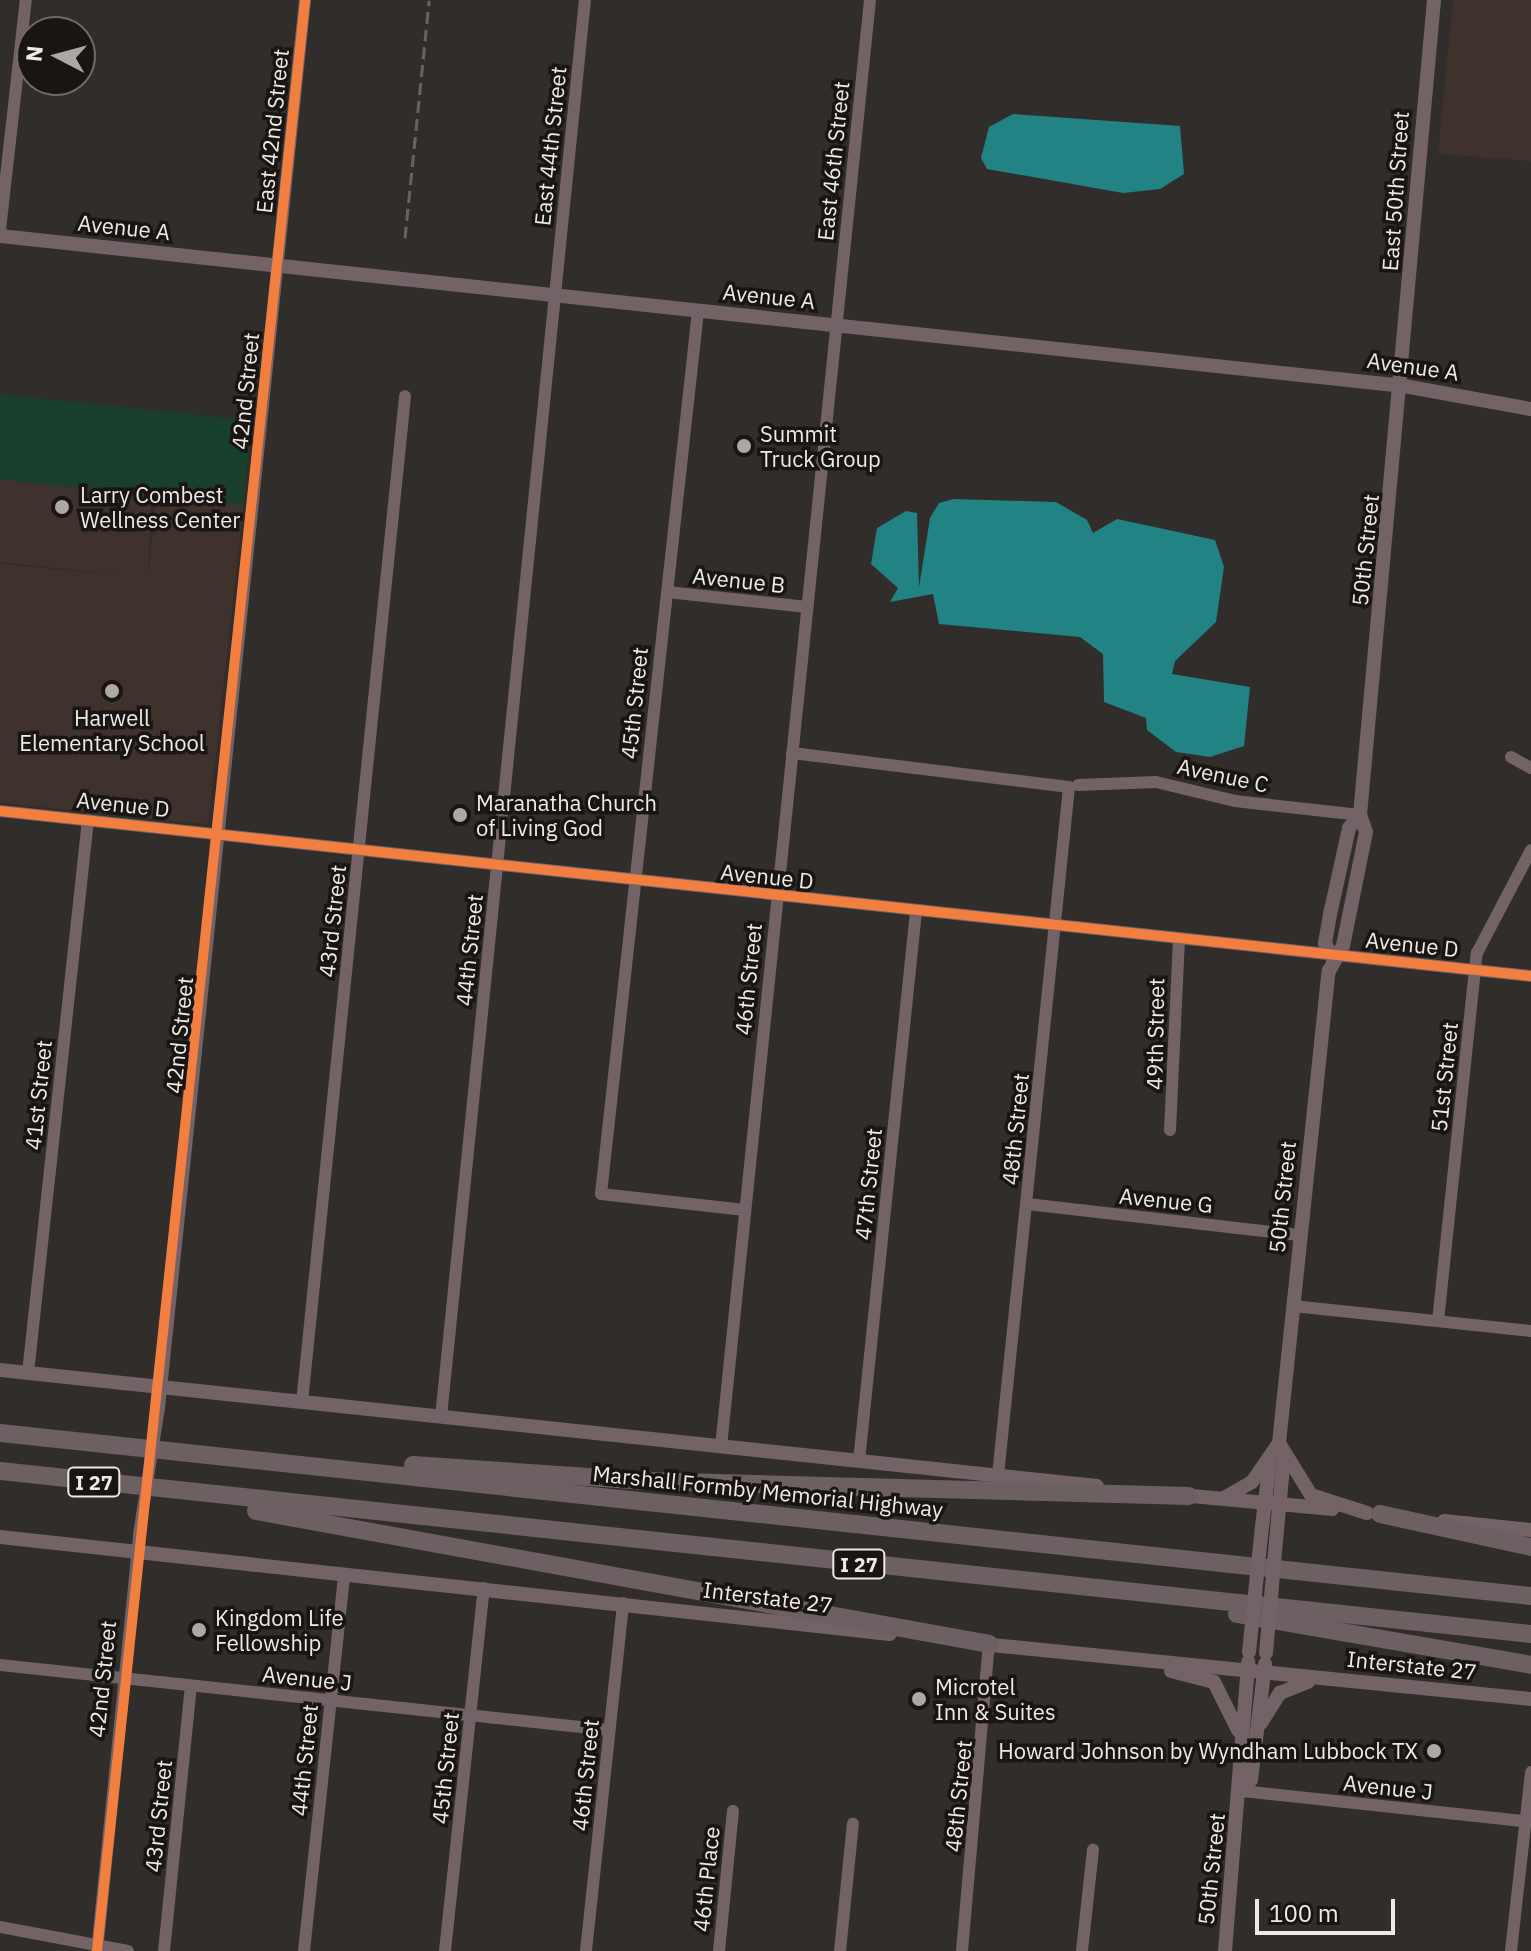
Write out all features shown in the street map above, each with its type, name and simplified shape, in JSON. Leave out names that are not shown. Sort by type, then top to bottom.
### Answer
[{"type":"highway","points":[[0,1422],[133,1446]]},
{"type":"highway","name":"Marshall Formby Memorial Highway","points":[[0,1433],[1531,1596]]},
{"type":"highway","points":[[194,1453],[646,1481],[1189,1496]]},
{"type":"highway","name":"I 27","points":[[0,1471],[1531,1634]]},
{"type":"highway","points":[[187,1493],[989,1644]]},
{"type":"highway","points":[[1373,1514],[1531,1547]]},
{"type":"highway","points":[[1104,1588],[1531,1665]]},
{"type":"main road","name":"East 50th Street","points":[[1404,386],[1434,0]]},
{"type":"main road","name":"Avenue A","points":[[0,233],[278,266],[1404,386],[1531,409]]},
{"type":"main road","name":"50th Street","points":[[1242,1791],[1251,1780],[1264,1673],[1272,1504],[1332,957],[1343,946],[1366,832],[1360,815],[1404,386]]},
{"type":"main road","points":[[0,1370],[1531,1530]]},
{"type":"main road","points":[[1220,1499],[1247,1486],[1278,1449],[1311,1495],[1373,1514]]},
{"type":"main road","name":"50th Street","points":[[1225,1951],[1242,1791],[1239,1752],[1249,1652],[1270,1528]]},
{"type":"main road","name":"Interstate 27","points":[[0,1537],[1132,1660],[1531,1699]]},
{"type":"main road","points":[[1132,1660],[1214,1682],[1234,1713],[1239,1752]]},
{"type":"main road","points":[[1257,1730],[1280,1693],[1328,1679]]},
{"type":"street","points":[[0,233],[26,0]]},
{"type":"street","name":"East 42nd Street","points":[[278,266],[305,0]]},
{"type":"street","name":"East 44th Street","points":[[557,296],[585,0]]},
{"type":"street","name":"East 46th Street","points":[[838,326],[870,0]]},
{"type":"street","name":"42nd Street","points":[[97,1948],[122,1678],[136,1552],[159,1408],[278,266]]},
{"type":"street","name":"44th Street","points":[[441,1417],[557,296]]},
{"type":"street","name":"45th Street","points":[[698,311],[601,1194],[745,1210]]},
{"type":"street","name":"46th Street","points":[[721,1447],[838,326]]},
{"type":"street","name":"43rd Street","points":[[302,1402],[405,396]]},
{"type":"street","name":"Avenue B","points":[[667,592],[807,607]]},
{"type":"street","name":"Avenue C","points":[[792,753],[1073,786],[1156,782],[1235,801],[1360,815]]},
{"type":"street","points":[[1511,757],[1531,768]]},
{"type":"street","name":"48th Street","points":[[998,1475],[1073,786]]},
{"type":"street","name":"Avenue D","points":[[0,811],[635,882],[1531,976]]},
{"type":"street","name":"41st Street","points":[[28,1373],[88,820]]},
{"type":"street","name":"51st Street","points":[[1438,1321],[1480,943],[1531,850]]},
{"type":"street","name":"47th Street","points":[[859,1461],[916,911]]},
{"type":"street","name":"49th Street","points":[[1170,1130],[1179,939]]},
{"type":"street","name":"Avenue G","points":[[1027,1204],[1301,1235]]},
{"type":"street","points":[[1293,1306],[1531,1331]]},
{"type":"street","name":"44th Street","points":[[304,1951],[344,1574]]},
{"type":"street","name":"45th Street","points":[[445,1951],[484,1588]]},
{"type":"street","name":"46th Street","points":[[586,1951],[623,1603]]},
{"type":"street","name":"48th Street","points":[[962,1951],[989,1644]]},
{"type":"street","name":"Avenue J","points":[[0,1665],[609,1730]]},
{"type":"street","name":"43rd Street","points":[[164,1951],[191,1686]]},
{"type":"street","points":[[1511,1951],[1528,1821],[1531,1772]]},
{"type":"street","name":"Avenue J","points":[[1242,1791],[1528,1821]]},
{"type":"street","name":"46th Place","points":[[719,1951],[733,1811]]},
{"type":"street","points":[[840,1951],[853,1824]]},
{"type":"street","points":[[1082,1951],[1093,1850]]},
{"type":"street","points":[[0,1927],[97,1948],[128,1951]]},
{"type":"shaded area","points":[[1453,0],[1531,0],[1531,161],[1438,154]]},
{"type":"shaded area","name":"Harwell Elementary School","points":[[0,479],[151,494],[148,579],[157,491],[244,500],[208,824],[0,803],[0,564],[142,577],[0,562]]},
{"type":"green space","points":[[0,394],[252,420],[243,505],[0,479]]},
{"type":"water","points":[[1013,114],[1180,126],[1184,174],[1160,189],[1123,193],[987,169],[981,158],[989,127]]},
{"type":"water","points":[[954,499],[1056,502],[1087,520],[1093,533],[1117,519],[1215,540],[1224,567],[1216,622],[1175,661],[1172,674],[1250,687],[1244,746],[1210,757],[1176,752],[1147,730],[1146,718],[1104,702],[1103,654],[1080,637],[939,624],[933,594],[890,602],[898,588],[871,564],[877,528],[906,511],[917,513],[919,587],[930,518],[939,503]]},
{"type":"railway","points":[[405,238],[429,0]]},
{"type":"cycle path","points":[[97,1951],[305,0]]},
{"type":"cycle path","points":[[0,811],[1531,976]]},
{"type":"place","name":"Summit Truck Group","points":[[744,446]]},
{"type":"place","name":"Larry Combest Wellness Center","points":[[62,507]]},
{"type":"place","name":"Harwell Elementary School","points":[[112,691]]},
{"type":"place","name":"Maranatha Church of Living God","points":[[460,815]]},
{"type":"place","name":"Kingdom Life Fellowship","points":[[199,1630]]},
{"type":"place","name":"Microtel Inn & Suites","points":[[919,1699]]},
{"type":"place","name":"Howard Johnson by Wyndham Lubbock TX","points":[[1434,1751]]}]
